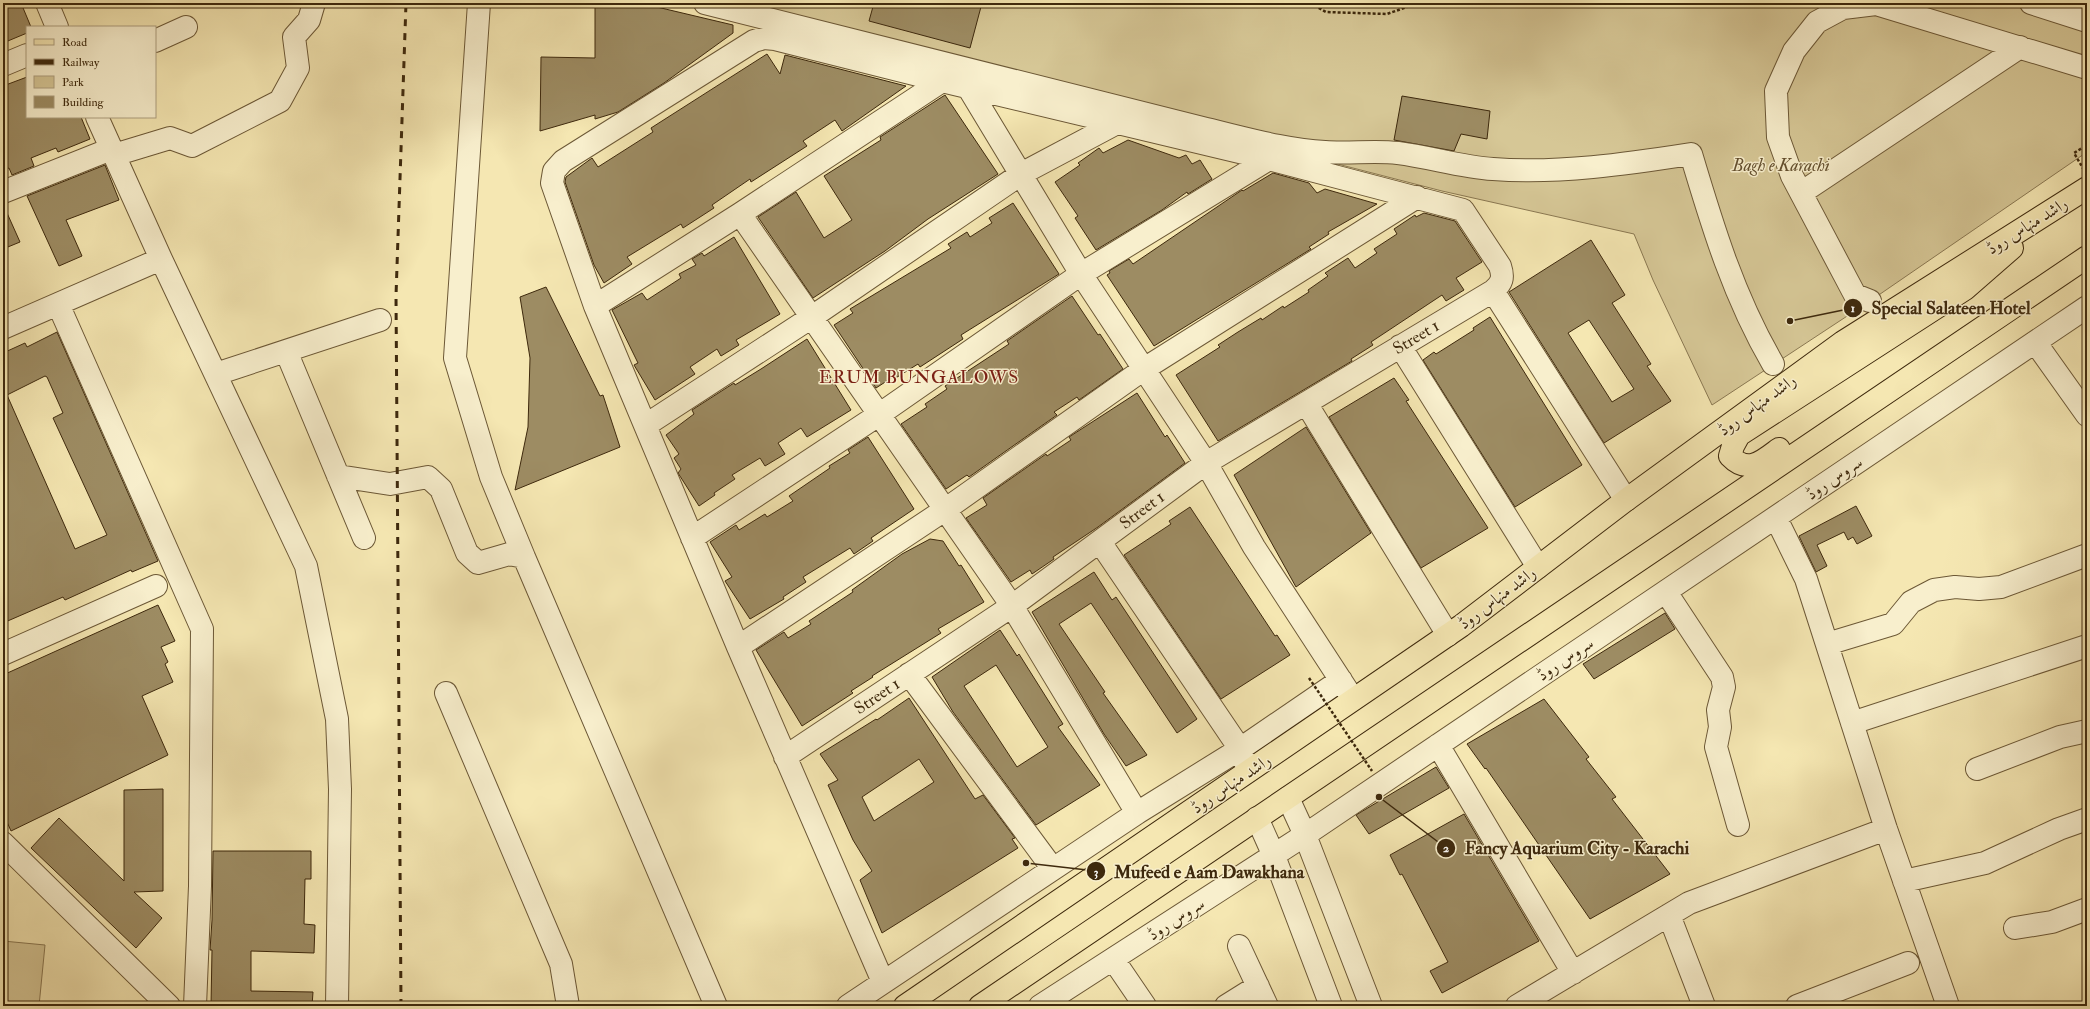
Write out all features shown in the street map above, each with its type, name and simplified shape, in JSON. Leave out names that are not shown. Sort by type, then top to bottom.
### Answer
[{"type":"main road","points":[[2019,304],[1809,428],[1759,464],[1746,466],[1737,463],[1730,456],[1739,435],[1965,289],[2079,193]]},
{"type":"main road","name":"راشد منہاس روڈ","points":[[905,1006],[1448,635],[1626,500],[1843,342],[2079,193]]},
{"type":"main road","points":[[980,1006],[2087,257]]},
{"type":"street","points":[[47,3],[58,26]]},
{"type":"street","points":[[3,192],[113,152],[170,138],[192,146],[280,101],[298,68],[294,37],[309,20],[314,3]]},
{"type":"street","points":[[479,3],[455,358],[491,477],[524,558],[716,1006]]},
{"type":"street","points":[[705,3],[1206,129],[1279,145],[1317,151],[1397,153],[1451,164],[1520,171],[1641,162],[1691,154],[1720,251],[1758,338],[1773,364]]},
{"type":"street","points":[[2031,3],[2087,21]]},
{"type":"street","points":[[1870,301],[1855,295],[1800,193],[1792,176],[1778,137],[1776,91],[1794,51],[1817,22],[1843,8],[1876,4],[2087,68]]},
{"type":"street","points":[[156,41],[186,27]]},
{"type":"street","points":[[883,982],[738,648],[595,306],[552,183],[554,171],[563,161],[754,40],[764,38],[775,39],[1269,160],[1462,210],[1500,266],[1498,283],[1626,500]]},
{"type":"street","points":[[1800,193],[2020,47]]},
{"type":"street","points":[[3,65],[26,55]]},
{"type":"street","points":[[595,306],[740,214],[942,81]]},
{"type":"street","points":[[968,87],[1081,274],[1206,463],[1254,547],[1353,699]]},
{"type":"street","points":[[97,118],[306,566],[337,719],[340,789],[337,1006]]},
{"type":"street","points":[[646,425],[812,317],[1021,174],[1117,123]]},
{"type":"street","points":[[692,538],[880,414],[1081,274],[1269,160]]},
{"type":"street","points":[[738,648],[946,509],[1144,369],[1416,197]]},
{"type":"street","points":[[740,214],[1012,606],[1137,813]]},
{"type":"street","points":[[3,328],[162,259]]},
{"type":"street","name":"Street 1","points":[[785,757],[1012,606],[1206,463],[1400,346],[1498,283]]},
{"type":"street","points":[[58,304],[202,629],[200,886],[195,1006]]},
{"type":"street","name":"سروس روڈ","points":[[1040,1006],[1274,856],[2087,307]]},
{"type":"street","points":[[216,374],[380,320]]},
{"type":"street","points":[[2035,342],[2086,411]]},
{"type":"street","points":[[1400,346],[1538,567]]},
{"type":"street","points":[[286,351],[364,538]]},
{"type":"street","points":[[1306,403],[1448,635]]},
{"type":"street","points":[[338,476],[390,484],[428,477],[441,489],[466,553],[478,563],[509,554],[524,558]]},
{"type":"street","points":[[1776,518],[1806,578],[1886,830],[1948,1006]]},
{"type":"street","points":[[1100,542],[1240,749],[1248,773]]},
{"type":"street","points":[[1827,644],[1893,624],[1911,602],[1934,590],[1955,587],[1979,589],[2001,586],[2087,555]]},
{"type":"street","points":[[3,654],[156,586]]},
{"type":"street","points":[[1666,592],[1722,677],[1724,687],[1718,710],[1720,727],[1716,747],[1738,825]]},
{"type":"street","points":[[1852,723],[2087,646]]},
{"type":"street","points":[[910,674],[1053,869]]},
{"type":"street","points":[[848,1006],[1137,813],[1240,749],[1341,680]]},
{"type":"street","points":[[446,693],[561,964],[568,1006]]},
{"type":"street","points":[[1977,769],[2060,737],[2087,731]]},
{"type":"street","points":[[1438,745],[1573,973]]},
{"type":"street","points":[[1288,798],[1305,835],[1371,1006]]},
{"type":"street","points":[[1257,818],[1274,856],[1331,1006]]},
{"type":"street","points":[[1904,881],[1985,863],[2059,829],[2087,819]]},
{"type":"street","points":[[1518,1006],[1689,903],[1886,830]]},
{"type":"street","points":[[3,844],[169,1006]]},
{"type":"street","points":[[2016,928],[2052,922],[2087,909]]},
{"type":"street","points":[[1669,915],[1704,1006]]},
{"type":"street","points":[[1239,946],[1267,1006]]},
{"type":"street","points":[[1113,959],[1145,1006]]},
{"type":"street","points":[[1797,1006],[1908,963]]},
{"type":"street","points":[[1226,1006],[1258,986]]},
{"type":"path","points":[[1310,3],[1326,12],[1387,14],[1418,3]]},
{"type":"path","points":[[2087,145],[2074,153],[2087,175]]},
{"type":"path","points":[[1309,678],[1372,771]]},
{"type":"green space","name":"Bagh e Karachi","points":[[696,3],[2087,3],[2087,152],[1870,301],[1712,405],[1653,280],[1634,234],[1442,191],[981,72]]},
{"type":"green space","points":[[3,941],[45,945],[39,1006],[3,1006]]},
{"type":"building","points":[[15,3],[21,3],[31,26],[26,26],[26,33],[3,43],[3,8]]},
{"type":"building","points":[[595,3],[650,3],[657,5],[657,7],[733,25],[733,33],[664,83],[618,112],[595,119],[595,115],[540,131],[541,57],[595,58]]},
{"type":"building","points":[[874,3],[982,3],[970,48],[869,21]]},
{"type":"building","points":[[767,54],[780,74],[785,55],[906,86],[842,131],[835,120],[803,141],[807,146],[751,182],[750,179],[712,205],[714,208],[683,228],[681,224],[627,257],[632,264],[604,283],[594,265],[565,182],[566,177],[592,158],[598,167],[653,132],[651,128]]},
{"type":"building","points":[[26,77],[26,118],[81,118],[90,139],[58,152],[56,148],[31,158],[34,166],[12,175],[9,168],[3,170],[3,86]]},
{"type":"building","points":[[945,95],[998,174],[928,219],[885,251],[813,298],[758,217],[796,192],[824,238],[852,220],[824,176],[881,140],[880,137]]},
{"type":"building","points":[[1402,96],[1490,111],[1487,139],[1461,134],[1454,151],[1394,140]]},
{"type":"building","points":[[1128,140],[1179,158],[1186,155],[1192,164],[1200,160],[1212,179],[1188,194],[1187,192],[1162,210],[1096,250],[1075,218],[1078,216],[1055,182],[1080,165],[1078,163],[1099,148],[1103,153]]},
{"type":"building","points":[[105,165],[119,200],[66,220],[82,256],[59,266],[27,196]]},
{"type":"building","points":[[1273,173],[1309,183],[1317,193],[1325,189],[1377,204],[1328,232],[1329,234],[1309,247],[1311,249],[1154,346],[1107,275],[1110,273],[1109,271],[1129,259],[1133,264],[1242,190],[1243,191]]},
{"type":"building","points":[[1013,203],[1059,274],[961,335],[963,339],[920,367],[918,364],[876,388],[834,325],[853,313],[850,309],[951,248],[948,244],[967,232],[970,237],[992,223],[989,218]]},
{"type":"building","points":[[3,204],[20,242],[3,249]]},
{"type":"building","points":[[1424,213],[1455,221],[1482,262],[1456,278],[1464,290],[1446,301],[1442,295],[1371,342],[1373,345],[1351,359],[1352,361],[1218,441],[1176,375],[1220,347],[1218,345],[1238,332],[1261,318],[1262,320],[1283,306],[1284,308],[1309,292],[1308,290],[1328,276],[1325,273],[1348,258],[1355,268],[1377,253],[1374,249],[1397,234],[1394,229],[1415,215],[1416,217]]},
{"type":"building","points":[[734,237],[780,314],[736,340],[739,345],[721,356],[717,349],[690,367],[695,374],[655,400],[634,365],[638,363],[612,310],[642,293],[647,300],[681,278],[679,274],[696,265],[692,259],[702,253],[704,256]]},
{"type":"building","points":[[1591,240],[1625,295],[1612,303],[1651,364],[1647,366],[1671,401],[1604,443],[1509,292]],"holes":[[[1589,320],[1634,389],[1612,402],[1568,333]]]},
{"type":"building","points":[[546,287],[600,396],[603,395],[620,447],[515,490],[528,427],[530,358],[520,297]]},
{"type":"building","points":[[1072,296],[1123,369],[1079,400],[1077,397],[1054,412],[1057,415],[969,477],[967,475],[946,489],[901,424],[927,407],[925,404],[947,389],[945,386],[1009,344],[1007,341]]},
{"type":"building","points":[[1490,317],[1582,465],[1515,507],[1423,360],[1434,352],[1436,354],[1474,330],[1473,328]]},
{"type":"building","points":[[57,332],[158,561],[132,572],[131,570],[65,600],[63,597],[3,623],[3,353],[25,343],[27,347]],"holes":[[[45,376],[47,377],[63,413],[53,418],[107,535],[75,549],[7,395]]]},
{"type":"building","points":[[807,339],[851,410],[807,437],[801,428],[778,443],[785,454],[765,466],[760,458],[732,475],[735,479],[714,493],[715,495],[699,506],[678,473],[681,469],[674,458],[679,454],[666,435],[694,414],[692,410],[734,383],[735,385],[761,369]]},
{"type":"building","points":[[1394,378],[1409,400],[1406,401],[1488,528],[1421,568],[1329,417]]},
{"type":"building","points":[[1137,393],[1165,437],[1167,435],[1185,463],[1098,527],[1053,557],[1054,559],[1032,574],[1030,570],[1011,582],[966,518],[987,505],[983,498],[1046,454],[1047,456],[1071,440],[1069,437]]},
{"type":"building","points":[[1306,427],[1371,533],[1296,587],[1234,475]]},
{"type":"building","points":[[868,437],[914,509],[871,538],[873,541],[854,554],[850,548],[803,577],[806,582],[783,597],[784,599],[750,619],[725,581],[732,577],[710,542],[736,525],[739,530],[765,514],[767,517],[793,501],[789,496],[830,468],[829,466],[850,453],[848,450]]},
{"type":"building","points":[[1856,506],[1872,536],[1857,544],[1853,537],[1848,540],[1844,532],[1817,545],[1827,566],[1816,572],[1799,536]]},
{"type":"building","points":[[1190,507],[1275,636],[1277,635],[1290,655],[1221,699],[1124,555],[1171,524],[1169,521]]},
{"type":"building","points":[[930,539],[943,541],[959,566],[961,565],[984,602],[938,629],[941,633],[872,676],[873,677],[851,691],[853,693],[802,726],[756,650],[784,632],[788,638],[811,624],[809,621],[853,592],[852,590],[902,554]]},
{"type":"building","points":[[1094,572],[1112,600],[1116,597],[1197,719],[1177,733],[1091,603],[1059,624],[1105,692],[1103,693],[1147,755],[1126,766],[1104,734],[1032,612]]},
{"type":"building","points":[[158,605],[175,641],[161,647],[168,662],[165,664],[173,682],[142,696],[168,755],[11,831],[3,813],[3,675]]},
{"type":"building","points":[[1665,613],[1675,629],[1594,679],[1583,664]]},
{"type":"building","points":[[1000,630],[1017,656],[1019,654],[1063,724],[1058,727],[1100,785],[1036,825],[953,712],[932,677]],"holes":[[[996,665],[1048,747],[1017,767],[964,686]]]},
{"type":"building","points":[[909,698],[975,799],[983,795],[1015,838],[1012,839],[1018,848],[882,933],[860,880],[872,871],[853,840],[828,785],[838,780],[820,754],[876,719],[877,720]],"holes":[[[919,759],[934,782],[874,821],[862,797]]]},
{"type":"building","points":[[1544,699],[1589,757],[1586,759],[1616,797],[1612,799],[1670,874],[1590,919],[1486,768],[1485,769],[1467,744]]},
{"type":"building","points":[[1436,767],[1449,788],[1369,834],[1356,815]]},
{"type":"building","points":[[163,789],[163,891],[134,892],[162,918],[136,948],[31,848],[59,818],[124,881],[124,790]]},
{"type":"building","points":[[1464,814],[1539,941],[1442,993],[1430,971],[1448,962],[1402,874],[1400,875],[1390,855]]},
{"type":"building","points":[[213,851],[311,851],[311,879],[305,879],[304,924],[315,925],[314,953],[251,951],[251,991],[313,992],[312,1006],[211,1006],[212,950],[210,950]]},
{"type":"railway","points":[[401,1006],[396,296],[406,3]]},
{"type":"place","name":"Special Salateen Hotel","points":[[1790,321]]},
{"type":"place","name":"Fancy Aquarium City - Karachi","points":[[1379,797]]},
{"type":"place","name":"Mufeed e Aam Dawakhana","points":[[1026,863]]},
{"type":"district","name":"ERUM BUNGALOWS","points":[[919,377]]}]
